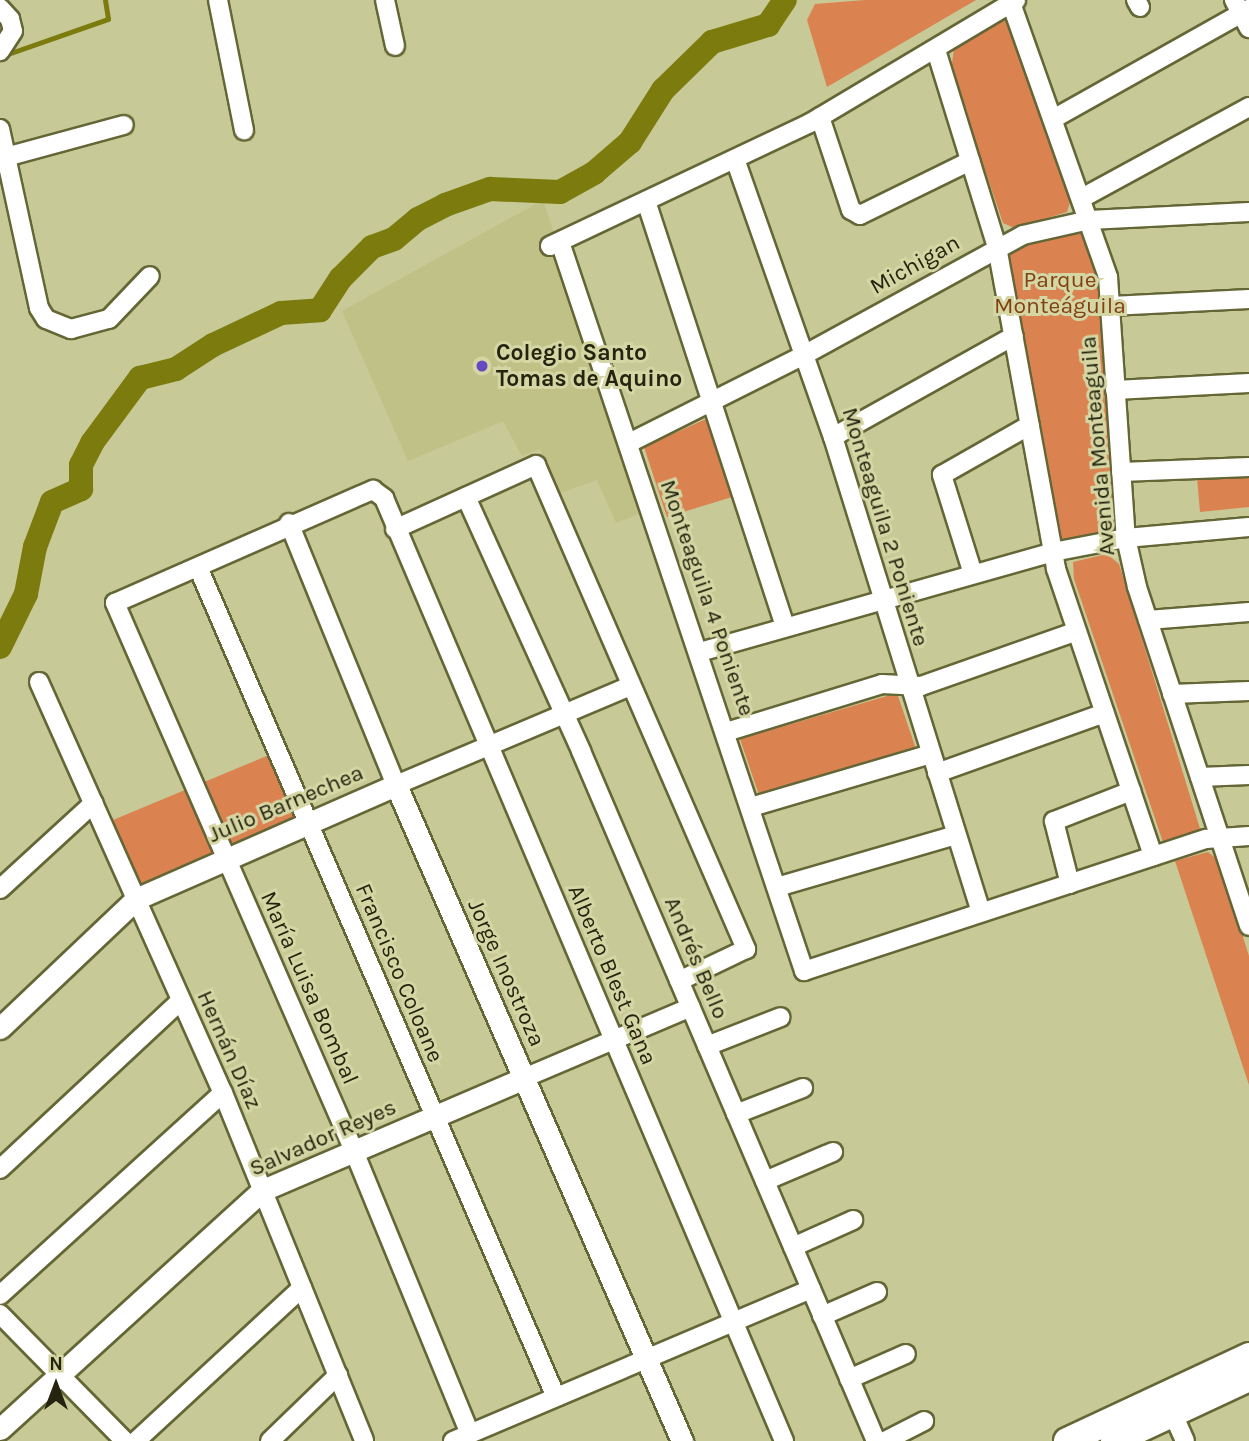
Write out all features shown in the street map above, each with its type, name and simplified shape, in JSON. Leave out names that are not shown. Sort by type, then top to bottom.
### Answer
[{"type":"main road","points":[[1114,1441],[1249,1356]]},
{"type":"main road","points":[[1067,1441],[1249,1378]]},
{"type":"street","points":[[218,0],[244,130]]},
{"type":"street","points":[[385,0],[396,46]]},
{"type":"street","points":[[785,627],[646,201],[820,117],[1014,2]]},
{"type":"street","name":"Avenida Monteaguila","points":[[1014,2],[1108,277],[1126,538],[1148,620],[1248,918]]},
{"type":"street","points":[[0,8],[10,19],[13,31],[0,51]]},
{"type":"street","points":[[1053,120],[1243,12]]},
{"type":"street","points":[[936,50],[997,247],[1053,552],[1153,856]]},
{"type":"street","points":[[1082,198],[1249,107]]},
{"type":"street","points":[[820,117],[851,210],[860,215],[970,161]]},
{"type":"street","points":[[6,157],[124,125]]},
{"type":"street","points":[[0,129],[39,308],[51,323],[71,329],[109,320],[150,276]]},
{"type":"street","name":"Monteaguila 2 Poniente","points":[[735,159],[833,437],[981,913]]},
{"type":"street","name":"Monteaguila 4 Poniente","points":[[646,201],[555,244],[629,443],[804,971],[981,913]]},
{"type":"street","name":"Michigan","points":[[629,443],[804,355],[997,247],[1051,227],[1089,220],[1249,212]]},
{"type":"street","points":[[1111,306],[1249,299]]},
{"type":"street","points":[[833,437],[1014,336]]},
{"type":"street","points":[[1115,390],[1249,383]]},
{"type":"street","points":[[973,574],[942,475],[1030,425]]},
{"type":"street","points":[[396,529],[536,465],[746,948],[679,981]]},
{"type":"street","points":[[1121,472],[1249,467]]},
{"type":"street","name":"Alberto Blest Gana","points":[[289,523],[373,490],[384,498],[784,1441]]},
{"type":"street","name":"Andrés Bello","points":[[466,497],[691,1007],[876,1441]]},
{"type":"street","points":[[198,567],[289,523]]},
{"type":"street","name":"Jorge Inostroza","points":[[289,523],[396,785],[681,1441]]},
{"type":"street","points":[[700,652],[1053,552],[1126,538],[1249,527]]},
{"type":"street","name":"María Luisa Bombal","points":[[198,567],[115,603],[224,859],[354,1151],[462,1437]]},
{"type":"street","name":"Francisco Coloane","points":[[198,567],[556,1398]]},
{"type":"street","points":[[1148,620],[1249,612]]},
{"type":"street","points":[[726,732],[882,684],[909,686],[1077,631]]},
{"type":"street","name":"Hernán Díaz","points":[[39,682],[223,1093],[364,1441]]},
{"type":"street","name":"Julio Barnechea","points":[[0,1028],[136,899],[631,686]]},
{"type":"street","points":[[1172,694],[1249,691]]},
{"type":"street","points":[[937,772],[1105,713]]},
{"type":"street","points":[[751,807],[931,754]]},
{"type":"street","points":[[1200,777],[1249,775]]},
{"type":"street","points":[[1070,884],[1054,821],[1131,791]]},
{"type":"street","points":[[0,890],[94,803]]},
{"type":"street","points":[[777,887],[956,835]]},
{"type":"street","points":[[981,913],[1219,837],[1249,836]]},
{"type":"street","points":[[0,1169],[180,1001]]},
{"type":"street","name":"Salvador Reyes","points":[[0,1429],[263,1190],[435,1118],[612,1038],[691,1007]]},
{"type":"street","points":[[707,1046],[781,1017]]},
{"type":"street","points":[[736,1114],[803,1088]]},
{"type":"street","points":[[0,1295],[223,1093]]},
{"type":"street","points":[[765,1181],[833,1152]]},
{"type":"street","points":[[793,1247],[852,1220]]},
{"type":"street","points":[[136,1441],[302,1288]]},
{"type":"street","points":[[462,1437],[811,1289]]},
{"type":"street","points":[[822,1316],[877,1292]]},
{"type":"street","points":[[0,1314],[125,1441]]},
{"type":"street","points":[[849,1380],[906,1354]]},
{"type":"street","points":[[270,1441],[338,1375]]},
{"type":"street","points":[[1169,1404],[1185,1441]]},
{"type":"street","points":[[885,1441],[924,1421]]},
{"type":"shaded area","name":"Colegio Santo Tomas de Aquino","points":[[543,200],[646,511],[616,523],[597,480],[560,493],[540,449],[522,456],[503,421],[408,461],[342,311]]},
{"type":"green space","points":[[865,0],[976,0],[827,87],[807,20],[815,4]]},
{"type":"green space","name":"Parque Monteáguila","points":[[1004,19],[1012,29],[1070,202],[1067,212],[1014,228],[1003,223],[951,70],[954,49]]},
{"type":"green space","name":"Parque Monteáguila","points":[[1080,231],[1085,234],[1105,294],[1115,527],[1113,533],[1064,543],[1057,535],[1008,258],[1011,248],[1054,232]]},
{"type":"green space","points":[[706,419],[732,497],[667,517],[644,447]]},
{"type":"green space","points":[[1249,473],[1249,507],[1200,512],[1197,477]]},
{"type":"green space","points":[[1107,554],[1119,564],[1202,835],[1164,845],[1074,579],[1073,562]]},
{"type":"green space","points":[[887,696],[898,696],[916,749],[759,795],[740,739]]},
{"type":"green space","points":[[269,755],[296,820],[138,886],[113,820]]},
{"type":"green space","points":[[1208,852],[1219,861],[1249,956],[1249,1085],[1175,861]]},
{"type":"waterway","points":[[5,55],[108,19],[105,0]]},
{"type":"waterway","points":[[0,647],[26,594],[35,547],[52,502],[81,489],[81,465],[92,443],[140,378],[176,369],[213,345],[281,313],[320,310],[341,278],[372,247],[394,239],[418,219],[445,205],[490,189],[560,192],[594,173],[630,142],[663,90],[712,42],[768,25],[785,0]]},
{"type":"place","name":"Colegio Santo Tomas de Aquino","points":[[482,366]]}]
